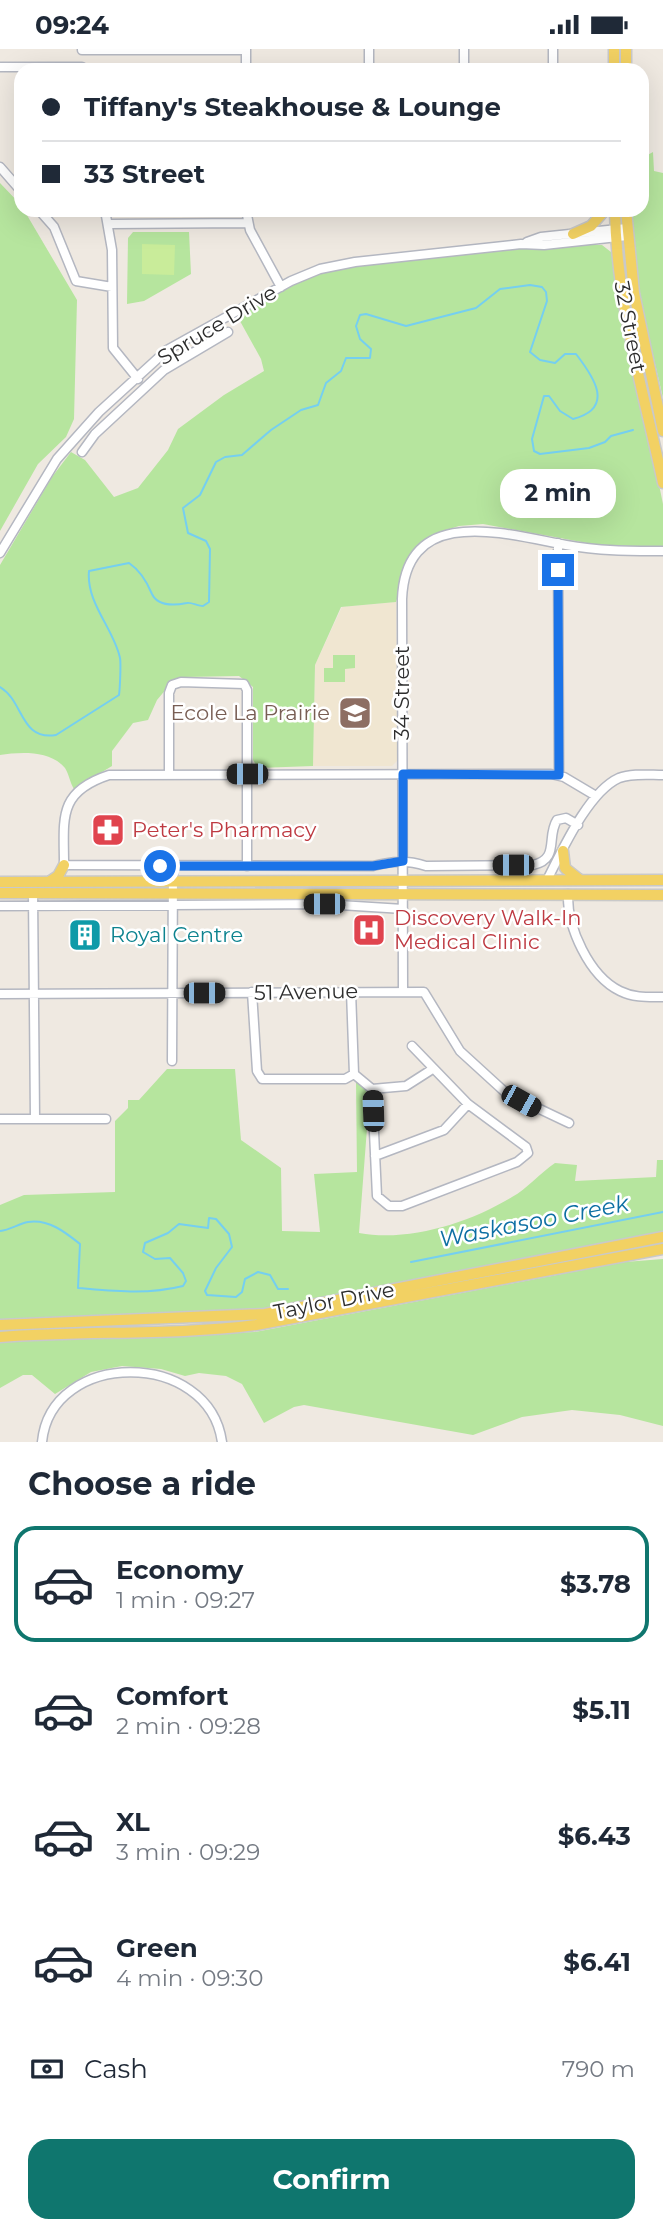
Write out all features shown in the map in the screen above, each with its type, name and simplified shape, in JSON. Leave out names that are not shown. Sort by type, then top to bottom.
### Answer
[{"type":"main road","points":[[573,234],[591,226],[599,217]]},
{"type":"main road","name":"32 Street","points":[[615,217],[615,233],[634,352],[663,483]]},
{"type":"main road","name":"32 Street","points":[[626,217],[634,293],[663,431]]},
{"type":"main road","points":[[564,851],[565,868],[580,880]]},
{"type":"main road","points":[[50,882],[58,876],[64,865],[77,882]]},
{"type":"main road","points":[[0,893],[173,900],[547,880],[661,879]]},
{"type":"main road","points":[[470,894],[491,887],[533,887],[547,880]]},
{"type":"main road","points":[[568,894],[576,887],[610,885],[628,880]]},
{"type":"main road","points":[[0,882],[403,888],[470,894],[663,895]]},
{"type":"main road","points":[[631,894],[663,902]]},
{"type":"main road","name":"Taylor Drive","points":[[0,1325],[265,1314],[663,1237]]},
{"type":"main road","name":"Taylor Drive","points":[[0,1337],[70,1332],[214,1330],[256,1325],[663,1251]]},
{"type":"street","points":[[82,50],[246,50]]},
{"type":"street","points":[[0,167],[14,183]]},
{"type":"street","points":[[45,217],[54,227],[76,281],[113,287]]},
{"type":"street","points":[[107,217],[113,287],[113,348],[145,387]]},
{"type":"street","points":[[247,217],[247,223],[281,286]]},
{"type":"street","points":[[109,224],[247,223]]},
{"type":"street","name":"Spruce Drive","points":[[521,244],[541,237],[627,232]]},
{"type":"street","name":"Spruce Drive","points":[[0,553],[57,459],[99,412],[167,350],[281,286],[337,265],[521,244],[544,245],[615,233]]},
{"type":"street","name":"Spruce Drive","points":[[82,452],[94,434],[145,387],[181,358],[228,332]]},
{"type":"street","name":"34 Street","points":[[403,991],[403,585],[416,556],[441,536],[473,529],[558,543]]},
{"type":"street","points":[[559,775],[558,543],[606,550],[663,551]]},
{"type":"street","points":[[169,774],[169,693],[172,685],[181,682],[237,681],[244,684],[247,691],[247,866]]},
{"type":"street","points":[[578,825],[566,818],[557,820],[551,853],[537,865],[426,866],[403,861],[373,866],[64,865],[65,809],[75,795],[107,775],[559,775],[596,796]]},
{"type":"street","points":[[547,880],[596,796],[619,778],[663,775]]},
{"type":"street","points":[[172,1061],[173,866]]},
{"type":"street","points":[[33,893],[34,1119]]},
{"type":"street","points":[[568,894],[570,922],[605,980],[632,996],[663,997]]},
{"type":"street","points":[[0,906],[173,900],[403,909]]},
{"type":"street","points":[[351,991],[354,1074],[372,1089],[406,1086],[432,1070]]},
{"type":"street","points":[[403,991],[424,992],[460,1051],[506,1093],[569,1123]]},
{"type":"street","name":"51 Avenue","points":[[0,994],[403,991]]},
{"type":"street","points":[[253,992],[258,1073],[269,1080],[345,1079],[354,1074]]},
{"type":"street","points":[[372,1089],[377,1196],[389,1206],[402,1206],[517,1161],[527,1153],[526,1147],[468,1104],[412,1047]]},
{"type":"street","points":[[375,1157],[444,1130],[468,1104]]},
{"type":"street","points":[[0,1119],[106,1119]]},
{"type":"street","points":[[42,1442],[47,1420],[60,1399],[80,1384],[105,1375],[129,1373],[166,1377],[185,1385],[210,1406],[222,1442]]},
{"type":"shaded area","name":"Ecole La Prairie","points":[[396,602],[397,761],[392,766],[313,766],[315,665],[342,607]]},
{"type":"green space","points":[[653,152],[654,171],[663,173],[663,398],[642,305],[633,234],[632,217],[649,217],[649,154]]},
{"type":"green space","points":[[0,183],[14,198],[14,217],[28,217],[77,300],[74,419],[66,437],[38,464],[0,531]]},
{"type":"green space","points":[[133,232],[189,232],[191,274],[144,301],[127,304],[128,238]]},
{"type":"green space","points":[[142,244],[175,245],[174,275],[142,274]]},
{"type":"green space","points":[[544,245],[602,245],[611,252],[663,504],[663,547],[598,545],[483,524],[459,526],[437,533],[412,554],[396,602],[341,607],[315,665],[313,766],[258,768],[253,760],[253,687],[239,676],[185,677],[172,682],[157,700],[148,720],[133,723],[112,751],[112,766],[74,789],[65,768],[51,758],[25,753],[0,755],[0,565],[52,477],[71,452],[85,460],[114,497],[138,488],[168,450],[178,429],[224,395],[264,371],[261,359],[235,312],[328,267]]},
{"type":"green space","points":[[333,655],[355,655],[355,668],[345,669],[345,682],[324,682],[324,668],[333,668]]},
{"type":"green space","points":[[167,1069],[235,1069],[241,1140],[281,1168],[282,1231],[320,1232],[314,1174],[357,1172],[356,1080],[370,1089],[359,1233],[398,1235],[458,1222],[518,1194],[555,1163],[577,1165],[575,1181],[656,1177],[657,1160],[663,1160],[663,1233],[249,1312],[0,1323],[0,1205],[24,1195],[115,1192],[115,1121],[128,1108],[128,1100],[139,1100]]},
{"type":"green space","points":[[663,1259],[663,1426],[620,1415],[572,1410],[522,1417],[473,1435],[304,1405],[294,1407],[264,1423],[242,1384],[226,1376],[199,1373],[185,1376],[161,1369],[122,1366],[91,1372],[55,1394],[32,1375],[23,1375],[0,1388],[0,1341],[255,1332],[625,1262]]},
{"type":"waterway","points":[[0,687],[14,701],[29,726],[44,735],[56,735],[119,695],[120,658],[92,594],[89,571],[129,563],[140,573],[159,601],[203,606],[209,602],[210,549],[206,541],[188,533],[183,508],[200,495],[216,462],[225,457],[242,455],[271,430],[301,410],[318,405],[326,383],[341,371],[346,358],[370,358],[371,349],[360,339],[356,326],[360,315],[366,314],[406,326],[476,308],[500,289],[530,285],[542,287],[547,301],[530,352],[540,360],[555,363],[565,354],[576,354],[594,381],[597,399],[594,407],[586,414],[573,419],[560,411],[549,396],[544,396],[532,439],[534,451],[540,454],[589,448],[605,442],[611,436],[633,430]]},
{"type":"waterway","name":"Waskasoo Creek","points":[[411,1262],[663,1212]]},
{"type":"waterway","name":"Waskasoo Creek","points":[[0,1231],[28,1222],[50,1224],[80,1244],[78,1288],[143,1291],[183,1286],[186,1281],[183,1273],[170,1258],[155,1259],[143,1252],[145,1243],[168,1233],[179,1224],[208,1228],[209,1218],[216,1219],[229,1234],[232,1247],[216,1268],[205,1291],[207,1295],[236,1297],[242,1292],[245,1279],[258,1272],[270,1275],[278,1289],[288,1289]]},
{"type":"place","name":"Ecole La Prairie","points":[[355,713]]},
{"type":"place","name":"Peter's Pharmacy","points":[[108,830]]},
{"type":"place","name":"Discovery Walk-In Medical Clinic","points":[[369,930]]},
{"type":"place","name":"Royal Centre","points":[[85,935]]},
{"type":"route","points":[[160,866],[373,866],[403,861],[403,774],[559,775],[558,570]]}]
